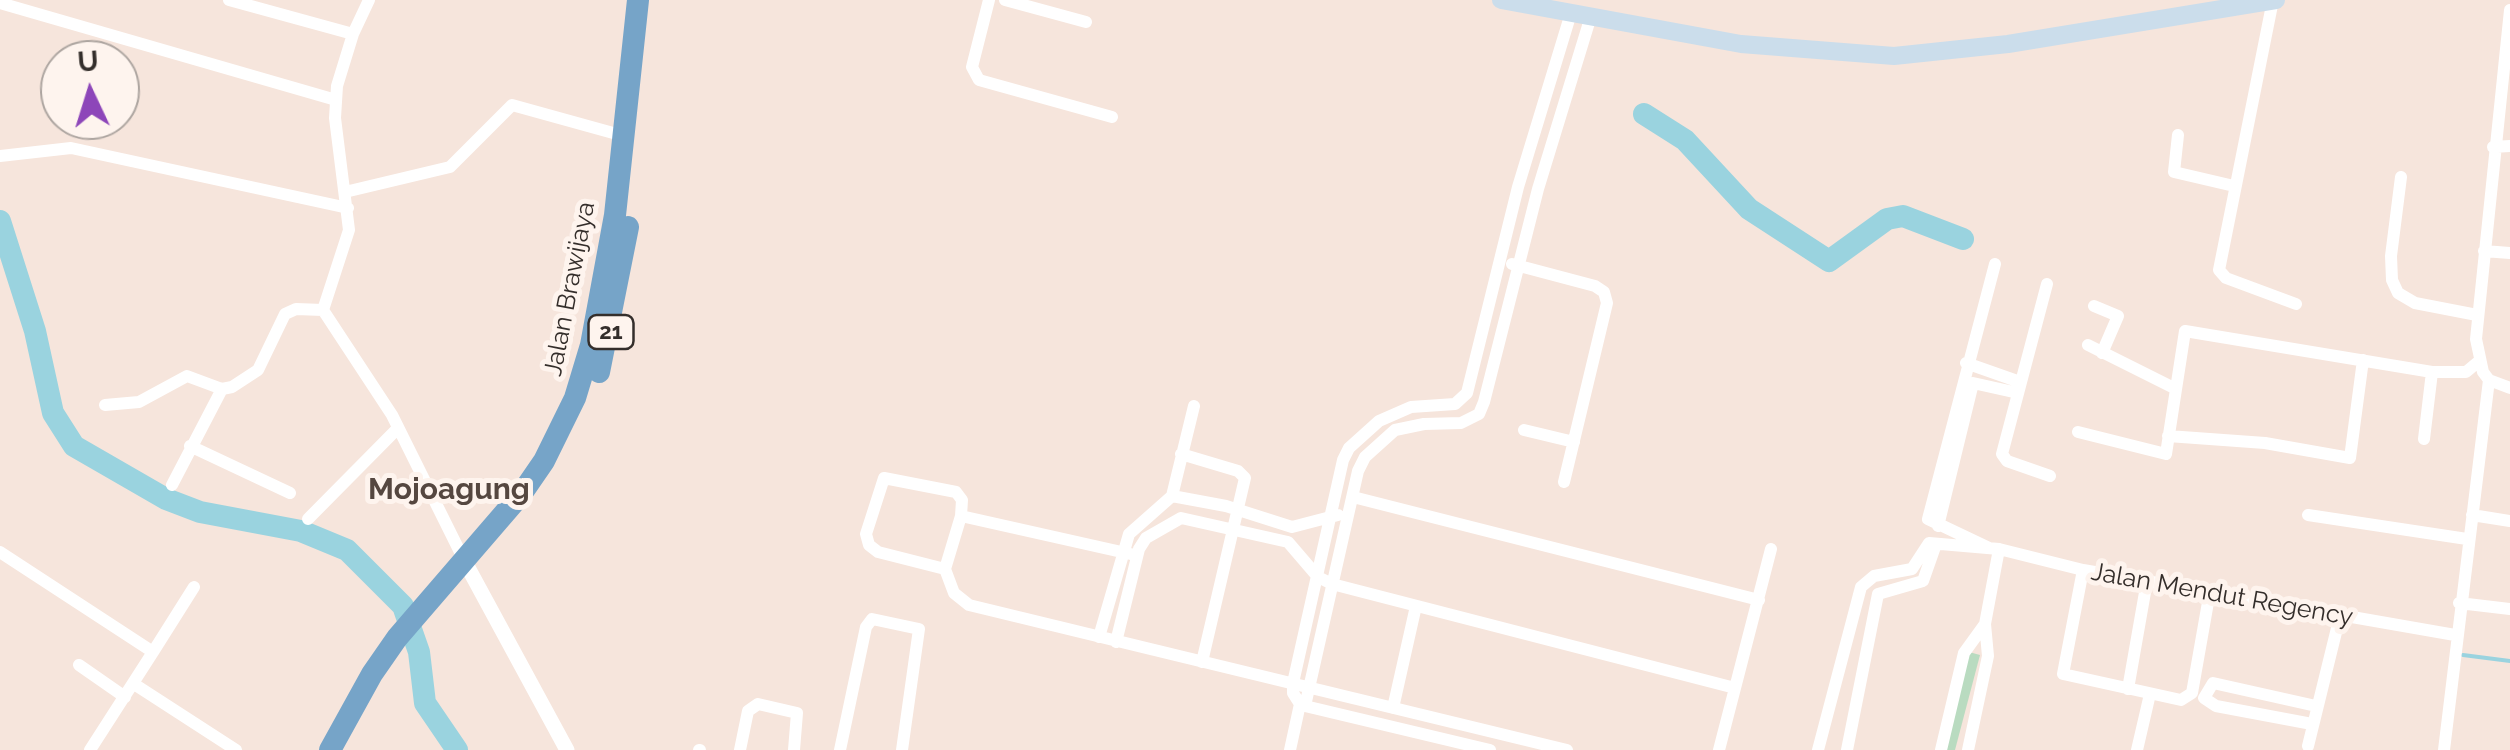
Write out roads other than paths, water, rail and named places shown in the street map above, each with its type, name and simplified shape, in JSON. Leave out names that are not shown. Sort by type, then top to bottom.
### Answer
[{"type":"highway","name":"Jalan Brawijaya","points":[[330,750],[372,674],[551,476],[597,379],[620,282],[640,41],[638,0]]},
{"type":"highway","name":"Jalan Brawijaya","points":[[468,568],[544,461],[584,374],[607,262],[640,41],[652,0]]},
{"type":"highway","name":"Jalan Brawijaya","points":[[346,750],[402,642]]},
{"type":"main road","points":[[1501,0],[1741,44],[1894,56],[2008,44],[2275,0]]},
{"type":"street","points":[[229,0],[353,34]]},
{"type":"street","points":[[324,310],[346,250],[348,208],[336,100],[353,34],[369,0]]},
{"type":"street","points":[[989,0],[972,68],[979,80],[1112,117]]},
{"type":"street","points":[[1005,0],[1086,22]]},
{"type":"street","points":[[2275,0],[2218,270],[2226,278],[2296,304]]},
{"type":"street","points":[[0,3],[336,100]]},
{"type":"street","points":[[2510,10],[2477,315],[2478,362],[2489,380],[2510,388]]},
{"type":"street","points":[[1490,750],[1302,705],[1292,694],[1344,460],[1365,432],[1397,412],[1455,404],[1468,392],[1500,260],[1571,13]]},
{"type":"street","points":[[1290,750],[1364,457],[1395,430],[1424,424],[1461,424],[1479,414],[1517,265],[1591,16]]},
{"type":"street","points":[[1545,98],[1564,104]]},
{"type":"street","points":[[345,192],[450,167],[512,105],[624,136]]},
{"type":"street","points":[[2178,135],[2174,172],[2234,186]]},
{"type":"street","points":[[2494,148],[2510,146]]},
{"type":"street","points":[[0,156],[71,148],[348,208]]},
{"type":"street","points":[[2401,177],[2391,256],[2392,280],[2398,293],[2415,302],[2477,315]]},
{"type":"street","points":[[2484,251],[2510,253]]},
{"type":"street","points":[[1500,260],[1604,292],[1607,312],[1564,482]]},
{"type":"street","points":[[1994,264],[1972,365],[1928,518],[1938,526],[1994,548]]},
{"type":"street","points":[[2047,284],[2002,454],[2007,461],[2050,476]]},
{"type":"street","points":[[2094,306],[2118,316],[2102,353]]},
{"type":"street","points":[[105,405],[139,402],[191,376],[222,389],[243,382],[258,370],[286,314],[296,309],[324,310]]},
{"type":"street","points":[[324,310],[398,428],[468,568],[567,750]]},
{"type":"street","points":[[2078,432],[2164,455],[2185,331],[2432,372],[2466,372],[2478,362]]},
{"type":"street","points":[[2088,345],[2174,388]]},
{"type":"street","points":[[2168,436],[2265,443],[2350,458],[2362,360]]},
{"type":"street","points":[[1938,526],[1974,382],[1972,365]]},
{"type":"street","points":[[1972,365],[2019,388]]},
{"type":"street","points":[[2424,439],[2432,372]]},
{"type":"street","points":[[2444,750],[2489,380]]},
{"type":"street","points":[[1974,382],[2019,388]]},
{"type":"street","points":[[172,484],[222,389]]},
{"type":"street","points":[[1116,642],[1128,534],[1172,496],[1194,406]]},
{"type":"street","points":[[308,518],[398,428]]},
{"type":"street","points":[[1524,430],[1574,442]]},
{"type":"street","points":[[190,446],[290,492]]},
{"type":"street","points":[[1181,454],[1244,474],[1202,662]]},
{"type":"street","points":[[945,569],[878,552],[869,545],[866,534],[880,484],[890,476],[956,492],[962,500],[962,516],[945,569],[954,593],[969,605],[1567,750]]},
{"type":"street","points":[[1172,496],[1292,527],[1332,514],[1347,517]]},
{"type":"street","points":[[1353,497],[1759,600]]},
{"type":"street","points":[[2308,515],[2468,540]]},
{"type":"street","points":[[2472,515],[2510,521]]},
{"type":"street","points":[[962,516],[1128,554]]},
{"type":"street","points":[[1099,638],[1128,554],[1146,538],[1181,518],[1288,542],[1318,577],[1332,584],[1735,688]]},
{"type":"street","points":[[1288,542],[1292,527]]},
{"type":"street","points":[[1936,544],[1923,581],[1878,594],[1847,748],[1820,744],[1861,587],[1874,576],[1912,570],[1924,545],[1936,544],[1994,548]]},
{"type":"street","points":[[1968,750],[1988,656],[1985,624],[1994,548]]},
{"type":"street","name":"Jalan Mendut Regency","points":[[1994,548],[2083,570],[2455,635]]},
{"type":"street","points":[[1718,750],[1771,549]]},
{"type":"street","points":[[0,552],[153,652]]},
{"type":"street","points":[[2083,570],[2063,674],[2150,694],[2190,697],[2210,591]]},
{"type":"street","points":[[2128,689],[2147,580]]},
{"type":"street","points":[[90,750],[194,587]]},
{"type":"street","points":[[2459,603],[2510,610]]},
{"type":"street","points":[[1393,708],[1416,606]]},
{"type":"street","points":[[2308,746],[2340,616]]},
{"type":"street","points":[[840,750],[866,627],[872,619],[919,629],[902,750]]},
{"type":"street","points":[[1941,750],[1964,653],[1985,624]]},
{"type":"street","points":[[78,665],[125,697]]},
{"type":"street","points":[[2312,724],[2216,706],[2204,698],[2213,683],[2316,706]]},
{"type":"street","points":[[134,684],[236,750]]},
{"type":"street","points":[[2137,750],[2150,694]]},
{"type":"street","points":[[740,750],[748,711],[758,704],[797,713],[794,750]]},
{"type":"waterway","points":[[1644,114],[1685,140],[1749,209],[1829,261],[1887,219],[1903,216],[1963,239]]},
{"type":"waterway","points":[[0,221],[35,331],[53,413],[74,446],[166,499],[200,512],[301,531],[347,550],[403,606],[419,652],[425,703],[457,750]]},
{"type":"waterway","points":[[2463,655],[2510,661]]},
{"type":"district","name":"Mojoagung","points":[[449,490]]}]
